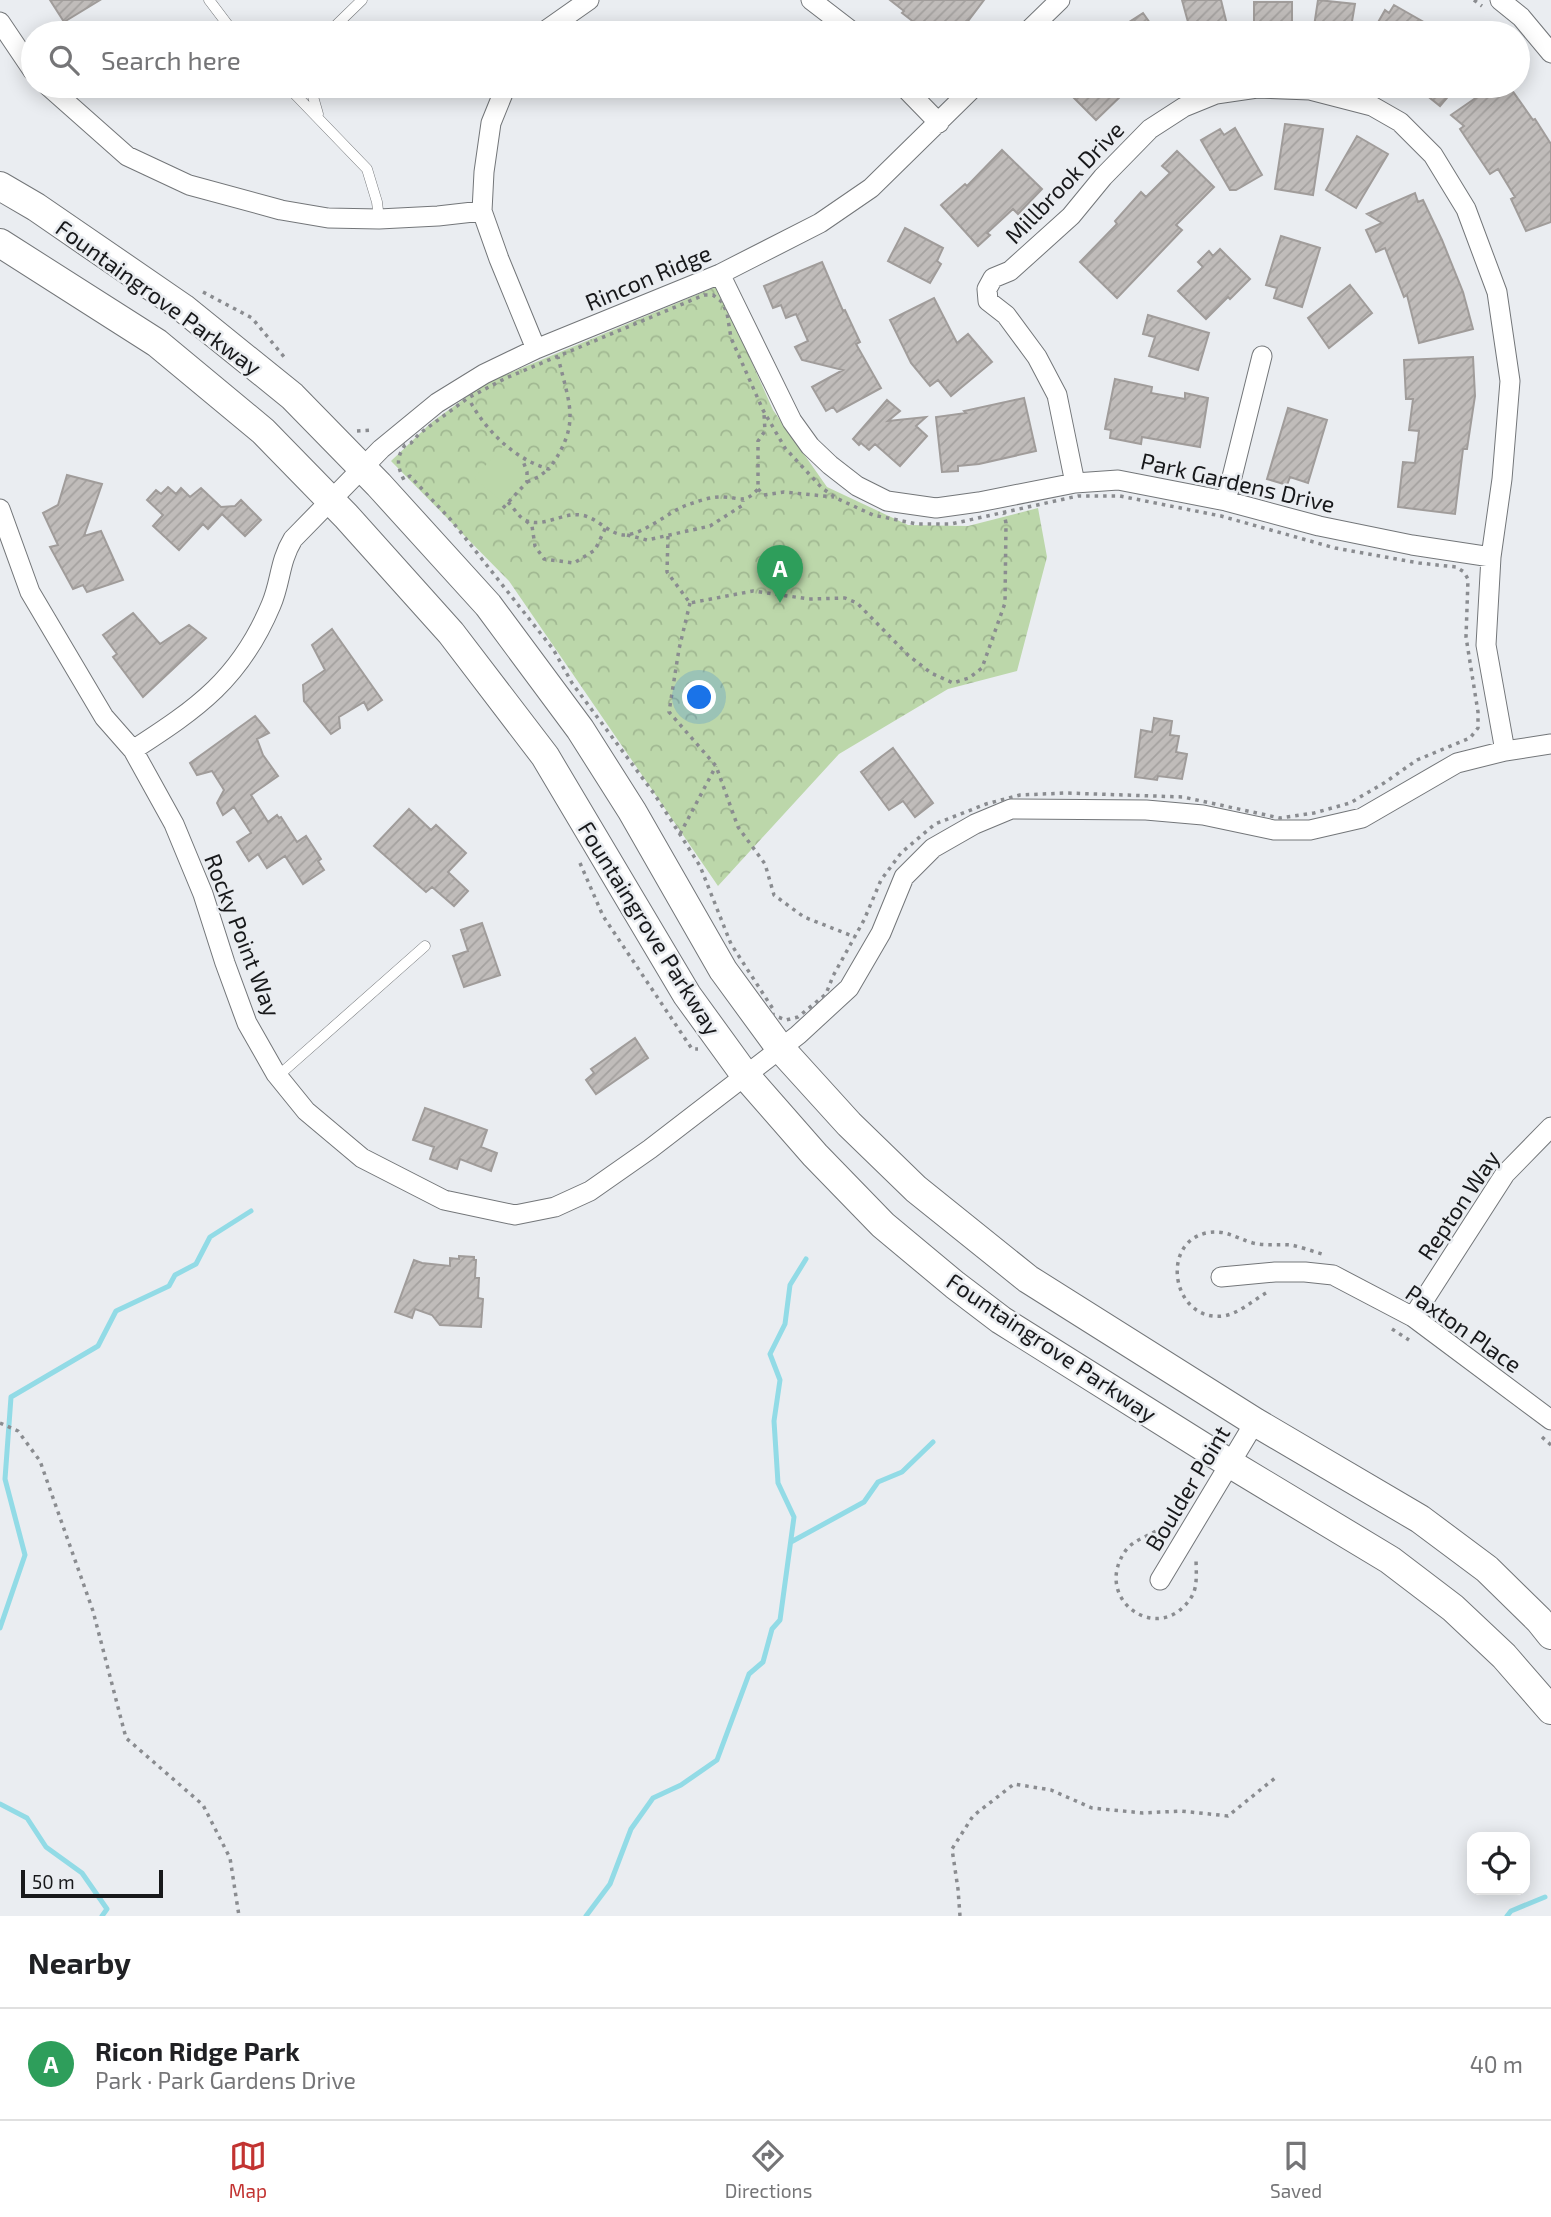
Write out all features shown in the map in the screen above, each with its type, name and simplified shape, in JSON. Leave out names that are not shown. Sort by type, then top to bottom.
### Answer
[{"type":"main road","name":"Fountaingrove Parkway","points":[[0,186],[183,307],[292,397],[363,468],[488,605],[580,729],[632,811],[723,970],[780,1048],[849,1124],[916,1189],[1028,1279],[1255,1422],[1420,1519],[1487,1569],[1551,1635]]},
{"type":"main road","name":"Fountaingrove Parkway","points":[[0,243],[157,342],[263,431],[332,500],[451,633],[545,755],[687,995],[744,1075],[815,1156],[883,1225],[1001,1320],[1390,1560],[1453,1608],[1504,1656],[1551,1710]]},
{"type":"street","points":[[559,21],[589,0]]},
{"type":"street","points":[[811,0],[838,21]]},
{"type":"street","points":[[1038,21],[1060,0]]},
{"type":"street","points":[[1500,0],[1524,21]]},
{"type":"street","points":[[0,22],[21,53]]},
{"type":"street","points":[[1530,28],[1551,53]]},
{"type":"street","points":[[62,98],[127,156],[189,185],[281,210],[328,218],[379,219],[482,211]]},
{"type":"street","points":[[501,98],[491,123],[482,211],[499,259],[549,349]]},
{"type":"street","points":[[915,98],[939,123]]},
{"type":"street","name":"Rincon Ridge","points":[[133,750],[178,722],[215,692],[244,656],[272,603],[283,555],[293,539],[307,522],[391,441],[437,403],[484,374],[549,349],[720,274],[831,216],[872,188],[963,98]]},
{"type":"street","name":"Millbrook Drive","points":[[1075,483],[1057,395],[1037,357],[1006,315],[988,301],[986,289],[993,278],[1010,271],[1071,216],[1103,177],[1150,129],[1184,107],[1206,98]]},
{"type":"street","name":"Millbrook Drive","points":[[1341,98],[1372,106],[1400,122],[1433,155],[1466,209],[1497,292],[1510,381],[1502,479],[1491,557],[1486,646],[1505,751]]},
{"type":"street","name":"Park Gardens Drive","points":[[720,274],[792,421],[810,446],[830,466],[857,486],[887,501],[936,508],[1001,506],[1075,483],[1118,480],[1226,501],[1319,526],[1412,545],[1491,557]]},
{"type":"street","points":[[1226,501],[1262,356]]},
{"type":"street","name":"Rocky Point Way","points":[[0,509],[30,592],[104,717],[133,750],[174,824],[203,894],[247,1023],[278,1076],[306,1111],[362,1158],[444,1200],[514,1215],[555,1207],[590,1192],[799,1035],[849,988],[881,933],[904,877],[933,848],[975,824],[1010,809],[1146,810],[1203,815],[1274,830],[1310,830],[1362,818],[1457,763],[1505,751],[1551,744]]},
{"type":"street","name":"Repton Way","points":[[1413,1317],[1505,1174],[1551,1127]]},
{"type":"street","name":"Paxton Place","points":[[1221,1277],[1275,1272],[1333,1275],[1413,1317],[1543,1426]]},
{"type":"street","name":"Boulder Point","points":[[1160,1580],[1255,1422]]},
{"type":"lane","points":[[209,0],[225,21]]},
{"type":"lane","points":[[340,21],[362,0]]},
{"type":"lane","points":[[299,98],[367,169],[379,219]]},
{"type":"lane","points":[[313,98],[319,117]]},
{"type":"lane","points":[[278,1076],[425,946]]},
{"type":"path","points":[[713,295],[718,298],[727,313],[731,338],[763,410],[765,431],[758,441],[758,489],[764,495],[784,492],[836,498],[873,515],[917,524],[951,524],[1001,506],[1078,496],[1120,496],[1221,516],[1335,548],[1456,568],[1464,572],[1468,579],[1466,637],[1479,712],[1478,728],[1470,738],[1417,760],[1350,803],[1314,813],[1280,818],[1183,797],[1020,795],[986,804],[935,824],[901,853],[881,880],[856,937],[833,976],[826,994],[798,1017],[786,1020],[773,1015],[773,1009],[731,944],[700,866],[655,795],[572,683],[553,649],[451,520],[410,476],[404,480],[397,468],[400,452],[405,444],[411,443],[419,434],[468,398],[506,378],[549,349],[697,297],[713,295]]},
{"type":"path","points":[[503,508],[527,482],[549,469],[561,452],[570,427],[571,413],[549,349]]},
{"type":"path","points":[[468,398],[482,423],[522,459],[549,469]]},
{"type":"path","points":[[355,431],[379,429]]},
{"type":"path","points":[[522,459],[527,472],[527,482]]},
{"type":"path","points":[[625,535],[647,527],[684,506],[708,498],[744,500],[758,489]]},
{"type":"path","points":[[523,519],[534,523],[582,514],[625,535],[647,540],[710,526],[743,505],[744,500]]},
{"type":"path","points":[[508,502],[532,526],[535,546],[544,559],[574,563],[595,550],[606,527]]},
{"type":"path","points":[[690,603],[753,591],[809,599],[845,598],[857,603],[908,655],[931,673],[953,683],[969,678],[982,668],[1004,603],[1006,523],[1001,506]]},
{"type":"path","points":[[668,536],[667,572],[690,603],[669,712],[716,766],[738,827],[765,864],[774,895],[804,916],[856,937]]},
{"type":"path","points":[[680,834],[716,766]]},
{"type":"path","points":[[577,857],[603,916],[692,1049],[698,1049],[703,1057]]},
{"type":"path","points":[[1266,1293],[1236,1312],[1223,1316],[1209,1315],[1195,1309],[1182,1295],[1176,1278],[1178,1260],[1186,1245],[1203,1234],[1222,1231],[1254,1243],[1293,1246],[1329,1255]]},
{"type":"path","points":[[1389,1327],[1419,1346]]},
{"type":"path","points":[[0,1423],[18,1431],[40,1461],[93,1611],[126,1738],[203,1805],[230,1858],[239,1916]]},
{"type":"path","points":[[1543,1426],[1551,1445]]},
{"type":"path","points":[[960,1916],[952,1849],[973,1816],[1014,1784],[1051,1790],[1092,1808],[1143,1813],[1181,1811],[1228,1816],[1275,1778]]},
{"type":"green space","points":[[718,286],[773,410],[827,487],[908,525],[968,526],[1038,508],[1047,557],[1017,671],[948,689],[839,754],[718,886],[509,581],[391,461],[432,422],[486,383]]},
{"type":"green space","points":[[505,444],[525,467],[525,483],[505,504],[474,478]]},
{"type":"building","points":[[50,0],[100,0],[66,21]]},
{"type":"building","points":[[890,0],[984,0],[968,21],[912,21],[902,13],[904,11]]},
{"type":"building","points":[[1182,0],[1221,0],[1226,21],[1188,21]]},
{"type":"building","points":[[1318,0],[1355,4],[1352,21],[1315,21]]},
{"type":"building","points":[[1254,2],[1292,2],[1292,21],[1254,21]]},
{"type":"building","points":[[1394,5],[1422,21],[1379,21],[1385,10],[1389,13]]},
{"type":"building","points":[[1143,13],[1149,21],[1131,21]]},
{"type":"building","points":[[1074,98],[1119,98],[1096,120]]},
{"type":"building","points":[[1430,98],[1447,98],[1440,106]]},
{"type":"building","points":[[1476,98],[1517,98],[1551,144],[1551,222],[1526,231],[1511,199],[1515,197],[1498,169],[1490,174],[1460,129],[1464,126],[1451,115]]},
{"type":"building","points":[[1285,124],[1323,129],[1313,195],[1275,189]]},
{"type":"building","points":[[1235,128],[1262,175],[1236,190],[1230,190],[1201,140],[1220,129],[1224,135]]},
{"type":"building","points":[[1357,136],[1388,154],[1356,208],[1326,190]]},
{"type":"building","points":[[1002,150],[1042,189],[1018,214],[1013,209],[987,233],[990,235],[978,246],[941,205],[965,184],[967,186]]},
{"type":"building","points":[[1177,151],[1214,187],[1176,225],[1182,230],[1117,298],[1080,262],[1117,224],[1115,221],[1141,192],[1146,197],[1170,173],[1162,166]]},
{"type":"building","points":[[1415,193],[1418,202],[1423,200],[1442,240],[1463,292],[1473,329],[1419,343],[1407,295],[1404,297],[1385,248],[1376,252],[1366,230],[1382,223],[1367,214]]},
{"type":"building","points":[[905,228],[943,248],[937,261],[941,264],[930,283],[888,261]]},
{"type":"building","points":[[1281,236],[1320,248],[1302,307],[1274,298],[1277,288],[1266,285]]},
{"type":"building","points":[[1220,249],[1250,279],[1206,319],[1178,291],[1203,267],[1198,262],[1209,251],[1213,256]]},
{"type":"building","points":[[822,262],[860,342],[856,344],[881,388],[837,412],[833,407],[826,411],[812,387],[843,370],[802,360],[795,347],[808,341],[796,314],[786,318],[781,305],[773,308],[764,286]]},
{"type":"building","points":[[1350,285],[1372,313],[1329,348],[1308,318]]},
{"type":"building","points":[[934,298],[957,343],[968,334],[992,362],[951,396],[938,380],[930,386],[911,363],[890,320]]},
{"type":"building","points":[[1148,315],[1209,333],[1198,370],[1149,356],[1155,337],[1143,334]]},
{"type":"building","points":[[1473,357],[1475,396],[1467,449],[1463,449],[1455,514],[1398,507],[1403,462],[1415,463],[1419,431],[1409,430],[1413,399],[1406,399],[1404,360]]},
{"type":"building","points":[[1115,379],[1152,387],[1151,393],[1185,399],[1185,393],[1208,398],[1200,447],[1142,437],[1141,444],[1110,438],[1111,430],[1105,429]]},
{"type":"building","points":[[1024,398],[1036,451],[958,466],[958,471],[942,472],[936,417],[966,413],[964,411]]},
{"type":"building","points":[[887,400],[900,411],[888,421],[926,417],[916,426],[927,436],[900,466],[875,444],[869,450],[853,439]]},
{"type":"building","points":[[1288,408],[1327,420],[1308,483],[1290,477],[1287,485],[1267,479]]},
{"type":"building","points":[[67,475],[102,484],[84,536],[101,531],[123,580],[87,592],[83,585],[73,589],[50,547],[58,545],[43,513],[58,505]]},
{"type":"building","points":[[168,487],[176,494],[181,488],[190,497],[201,488],[221,507],[235,506],[241,500],[261,520],[245,536],[222,514],[208,529],[203,524],[179,550],[153,526],[163,515],[147,500],[156,490],[161,494]]},
{"type":"building","points":[[133,613],[160,644],[189,625],[206,638],[143,697],[113,657],[117,654],[103,635]]},
{"type":"building","points":[[332,629],[382,700],[368,710],[364,702],[339,717],[340,728],[331,734],[304,701],[303,685],[325,670],[312,645]]},
{"type":"building","points":[[255,716],[269,733],[257,739],[263,755],[278,776],[251,795],[268,822],[277,815],[281,817],[297,842],[306,836],[321,859],[318,861],[324,870],[303,884],[285,856],[267,868],[258,854],[249,861],[237,842],[251,833],[234,807],[223,815],[217,803],[224,790],[212,771],[197,775],[190,763]]},
{"type":"building","points":[[1154,718],[1172,721],[1170,735],[1179,736],[1176,752],[1187,754],[1182,779],[1135,777],[1141,730],[1152,732]]},
{"type":"building","points":[[893,748],[933,803],[915,817],[903,801],[889,810],[861,772]]},
{"type":"building","points":[[409,809],[431,830],[436,825],[466,853],[448,872],[468,891],[454,906],[432,887],[426,892],[374,846]]},
{"type":"building","points":[[482,923],[500,975],[464,987],[453,956],[468,951],[461,930]]},
{"type":"building","points":[[635,1038],[648,1058],[596,1094],[586,1080],[594,1073],[591,1069]]},
{"type":"building","points":[[425,1108],[487,1130],[481,1147],[497,1153],[491,1171],[460,1159],[457,1169],[430,1159],[434,1147],[413,1140]]},
{"type":"building","points":[[459,1256],[474,1257],[476,1260],[478,1298],[483,1299],[481,1327],[440,1325],[432,1315],[415,1309],[412,1318],[395,1312],[414,1260],[450,1266],[450,1258],[459,1259]]},
{"type":"waterway","points":[[0,1628],[25,1555],[5,1479],[11,1397],[98,1346],[116,1311],[169,1286],[175,1275],[196,1264],[210,1237],[251,1211]]},
{"type":"waterway","points":[[586,1916],[610,1884],[631,1829],[653,1798],[681,1785],[717,1760],[749,1674],[763,1662],[772,1629],[780,1620],[794,1517],[778,1483],[774,1421],[780,1380],[770,1354],[785,1324],[790,1285],[806,1259]]},
{"type":"waterway","points":[[791,1542],[864,1502],[878,1482],[902,1472],[933,1442]]},
{"type":"waterway","points":[[0,1804],[27,1818],[46,1847],[82,1873],[107,1909],[102,1916]]},
{"type":"waterway","points":[[1507,1916],[1511,1911],[1545,1897]]},
{"type":"place","name":"Ricon Ridge Park","points":[[780,603]]}]
